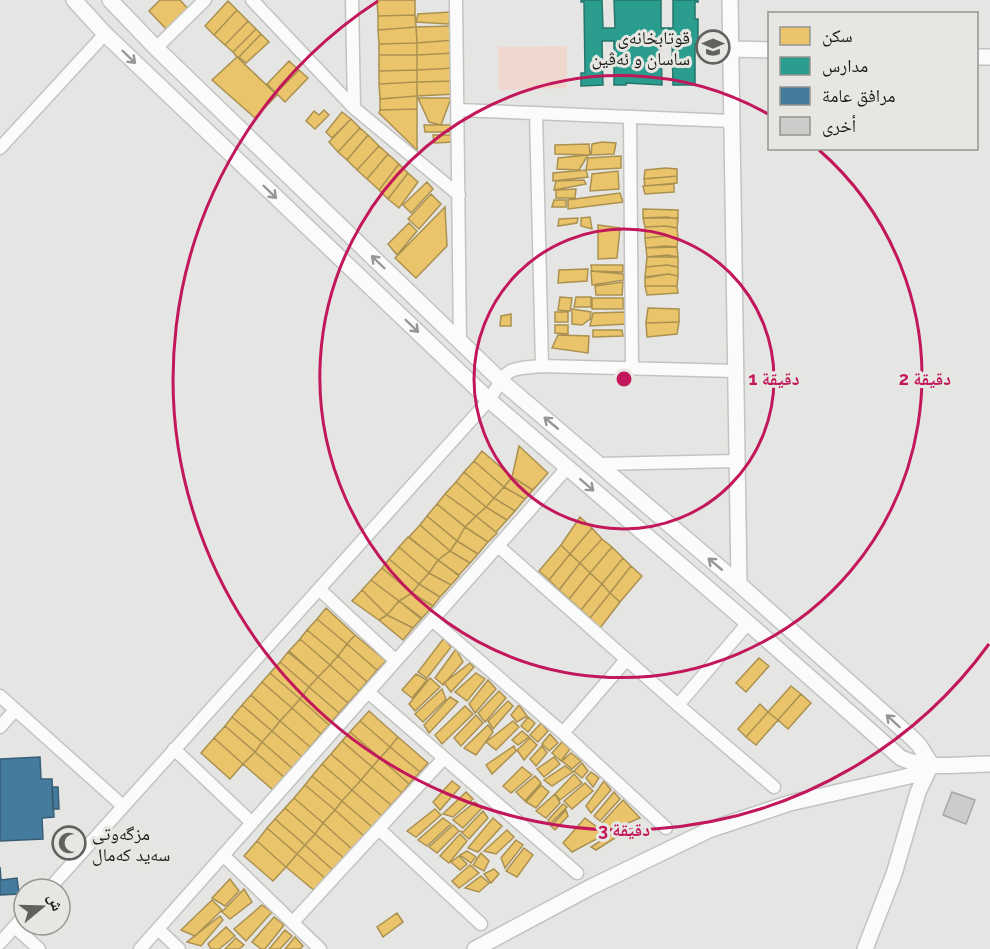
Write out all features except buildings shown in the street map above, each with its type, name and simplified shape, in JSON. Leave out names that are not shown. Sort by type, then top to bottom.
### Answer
[{"type":"street","points":[[74,0],[105,34],[489,400],[748,622],[901,758],[929,768]]},
{"type":"street","points":[[110,0],[156,48],[501,381],[739,584],[919,745],[929,768],[918,792],[894,874],[865,949]]},
{"type":"street","points":[[156,48],[205,0]]},
{"type":"street","points":[[352,0],[354,108]]},
{"type":"street","points":[[456,0],[460,342]]},
{"type":"street","points":[[730,0],[739,584]]},
{"type":"street","points":[[255,2],[354,108],[459,195]]},
{"type":"street","points":[[0,148],[105,34]]},
{"type":"street","points":[[731,49],[768,50]]},
{"type":"street","points":[[458,110],[732,120]]},
{"type":"street","points":[[537,113],[542,366]]},
{"type":"street","points":[[630,117],[632,368]]},
{"type":"street","points":[[60,877],[489,400],[508,372],[514,368],[542,366],[735,371]]},
{"type":"street","points":[[598,464],[736,461]]},
{"type":"street","points":[[140,949],[567,468]]},
{"type":"street","points":[[498,546],[774,787]]},
{"type":"street","points":[[319,589],[396,661]]},
{"type":"street","points":[[432,620],[563,733],[666,828]]},
{"type":"street","points":[[678,705],[748,622]]},
{"type":"street","points":[[563,733],[627,660]]},
{"type":"street","points":[[368,692],[577,873]]},
{"type":"street","points":[[0,696],[123,806]]},
{"type":"street","points":[[0,727],[15,710]]},
{"type":"street","points":[[174,749],[252,823]]},
{"type":"street","points":[[293,922],[444,758]]},
{"type":"street","points":[[475,949],[591,887],[709,830],[790,803],[929,768],[990,764]]},
{"type":"street","points":[[379,829],[482,924]]},
{"type":"street","points":[[223,855],[320,949]]},
{"type":"street","points":[[158,929],[179,949]]},
{"type":"street","points":[[0,943],[12,930]]},
{"type":"street","points":[[26,937],[39,949]]},
{"type":"shaded area","points":[[567,46],[567,88],[499,90],[498,47]]},
{"type":"place","name":"قوتابخانەی ساسان و ئەڤین","points":[[713,47]]},
{"type":"place","name":"مزگەوتی سەید کەمال","points":[[69,843]]}]
